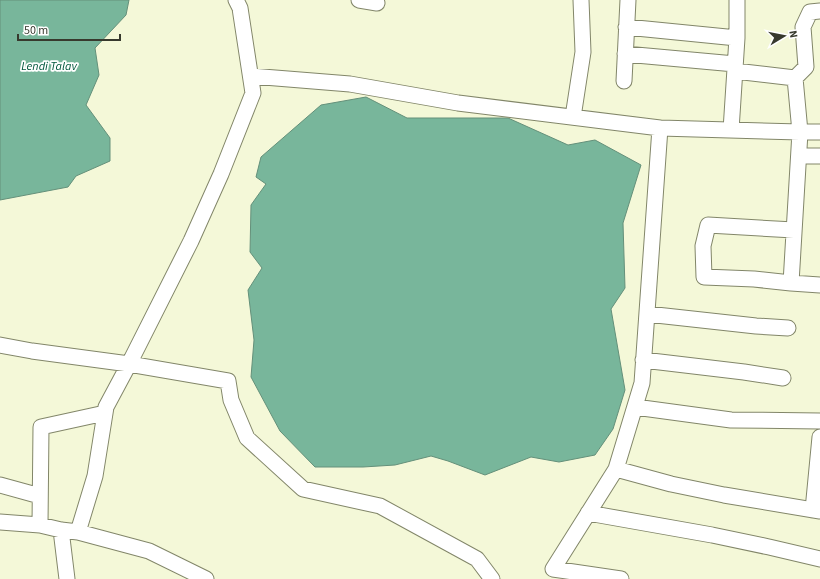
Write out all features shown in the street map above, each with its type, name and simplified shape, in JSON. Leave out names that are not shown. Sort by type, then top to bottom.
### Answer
[{"type":"street","points":[[78,532],[95,476],[106,407],[191,241],[221,174],[253,93],[240,8],[236,0]]},
{"type":"street","points":[[359,0],[377,3]]},
{"type":"street","points":[[573,118],[583,52],[581,0]]},
{"type":"street","points":[[624,81],[628,0]]},
{"type":"street","points":[[731,130],[737,38],[737,0]]},
{"type":"street","points":[[625,54],[658,57],[794,78],[813,67],[803,27],[815,12],[820,0]]},
{"type":"street","points":[[626,27],[737,38]]},
{"type":"street","points":[[251,76],[350,84],[458,103],[660,128],[820,132]]},
{"type":"street","points":[[791,283],[800,132],[794,78]]},
{"type":"street","points":[[621,579],[552,574],[616,469],[642,383],[660,128]]},
{"type":"street","points":[[799,156],[820,156]]},
{"type":"street","points":[[794,230],[708,225],[702,246],[704,277],[754,279],[820,285]]},
{"type":"street","points":[[647,314],[788,328]]},
{"type":"street","points":[[0,345],[32,351],[129,364],[228,381],[231,400],[247,438],[303,490],[380,506],[478,559],[494,579]]},
{"type":"street","points":[[643,360],[783,378]]},
{"type":"street","points":[[635,407],[731,420],[820,421]]},
{"type":"street","points":[[40,525],[41,427],[105,413]]},
{"type":"street","points":[[616,469],[679,486],[817,510],[820,437]]},
{"type":"street","points":[[0,485],[40,496]]},
{"type":"street","points":[[588,513],[712,535],[820,559]]},
{"type":"street","points":[[0,522],[40,525],[78,532],[149,551],[206,579]]},
{"type":"street","points":[[61,530],[68,579]]},
{"type":"water","name":"Lendi Talav","points":[[0,0],[129,0],[126,15],[95,48],[99,75],[86,105],[110,138],[110,161],[76,176],[68,187],[0,200]]},
{"type":"water","points":[[366,97],[407,118],[508,118],[568,145],[595,140],[641,165],[623,223],[625,288],[611,309],[625,390],[613,429],[595,455],[559,462],[531,457],[485,475],[431,456],[395,465],[315,467],[280,431],[251,377],[254,340],[248,290],[262,268],[250,252],[251,205],[266,184],[256,177],[261,157],[321,105]]}]
